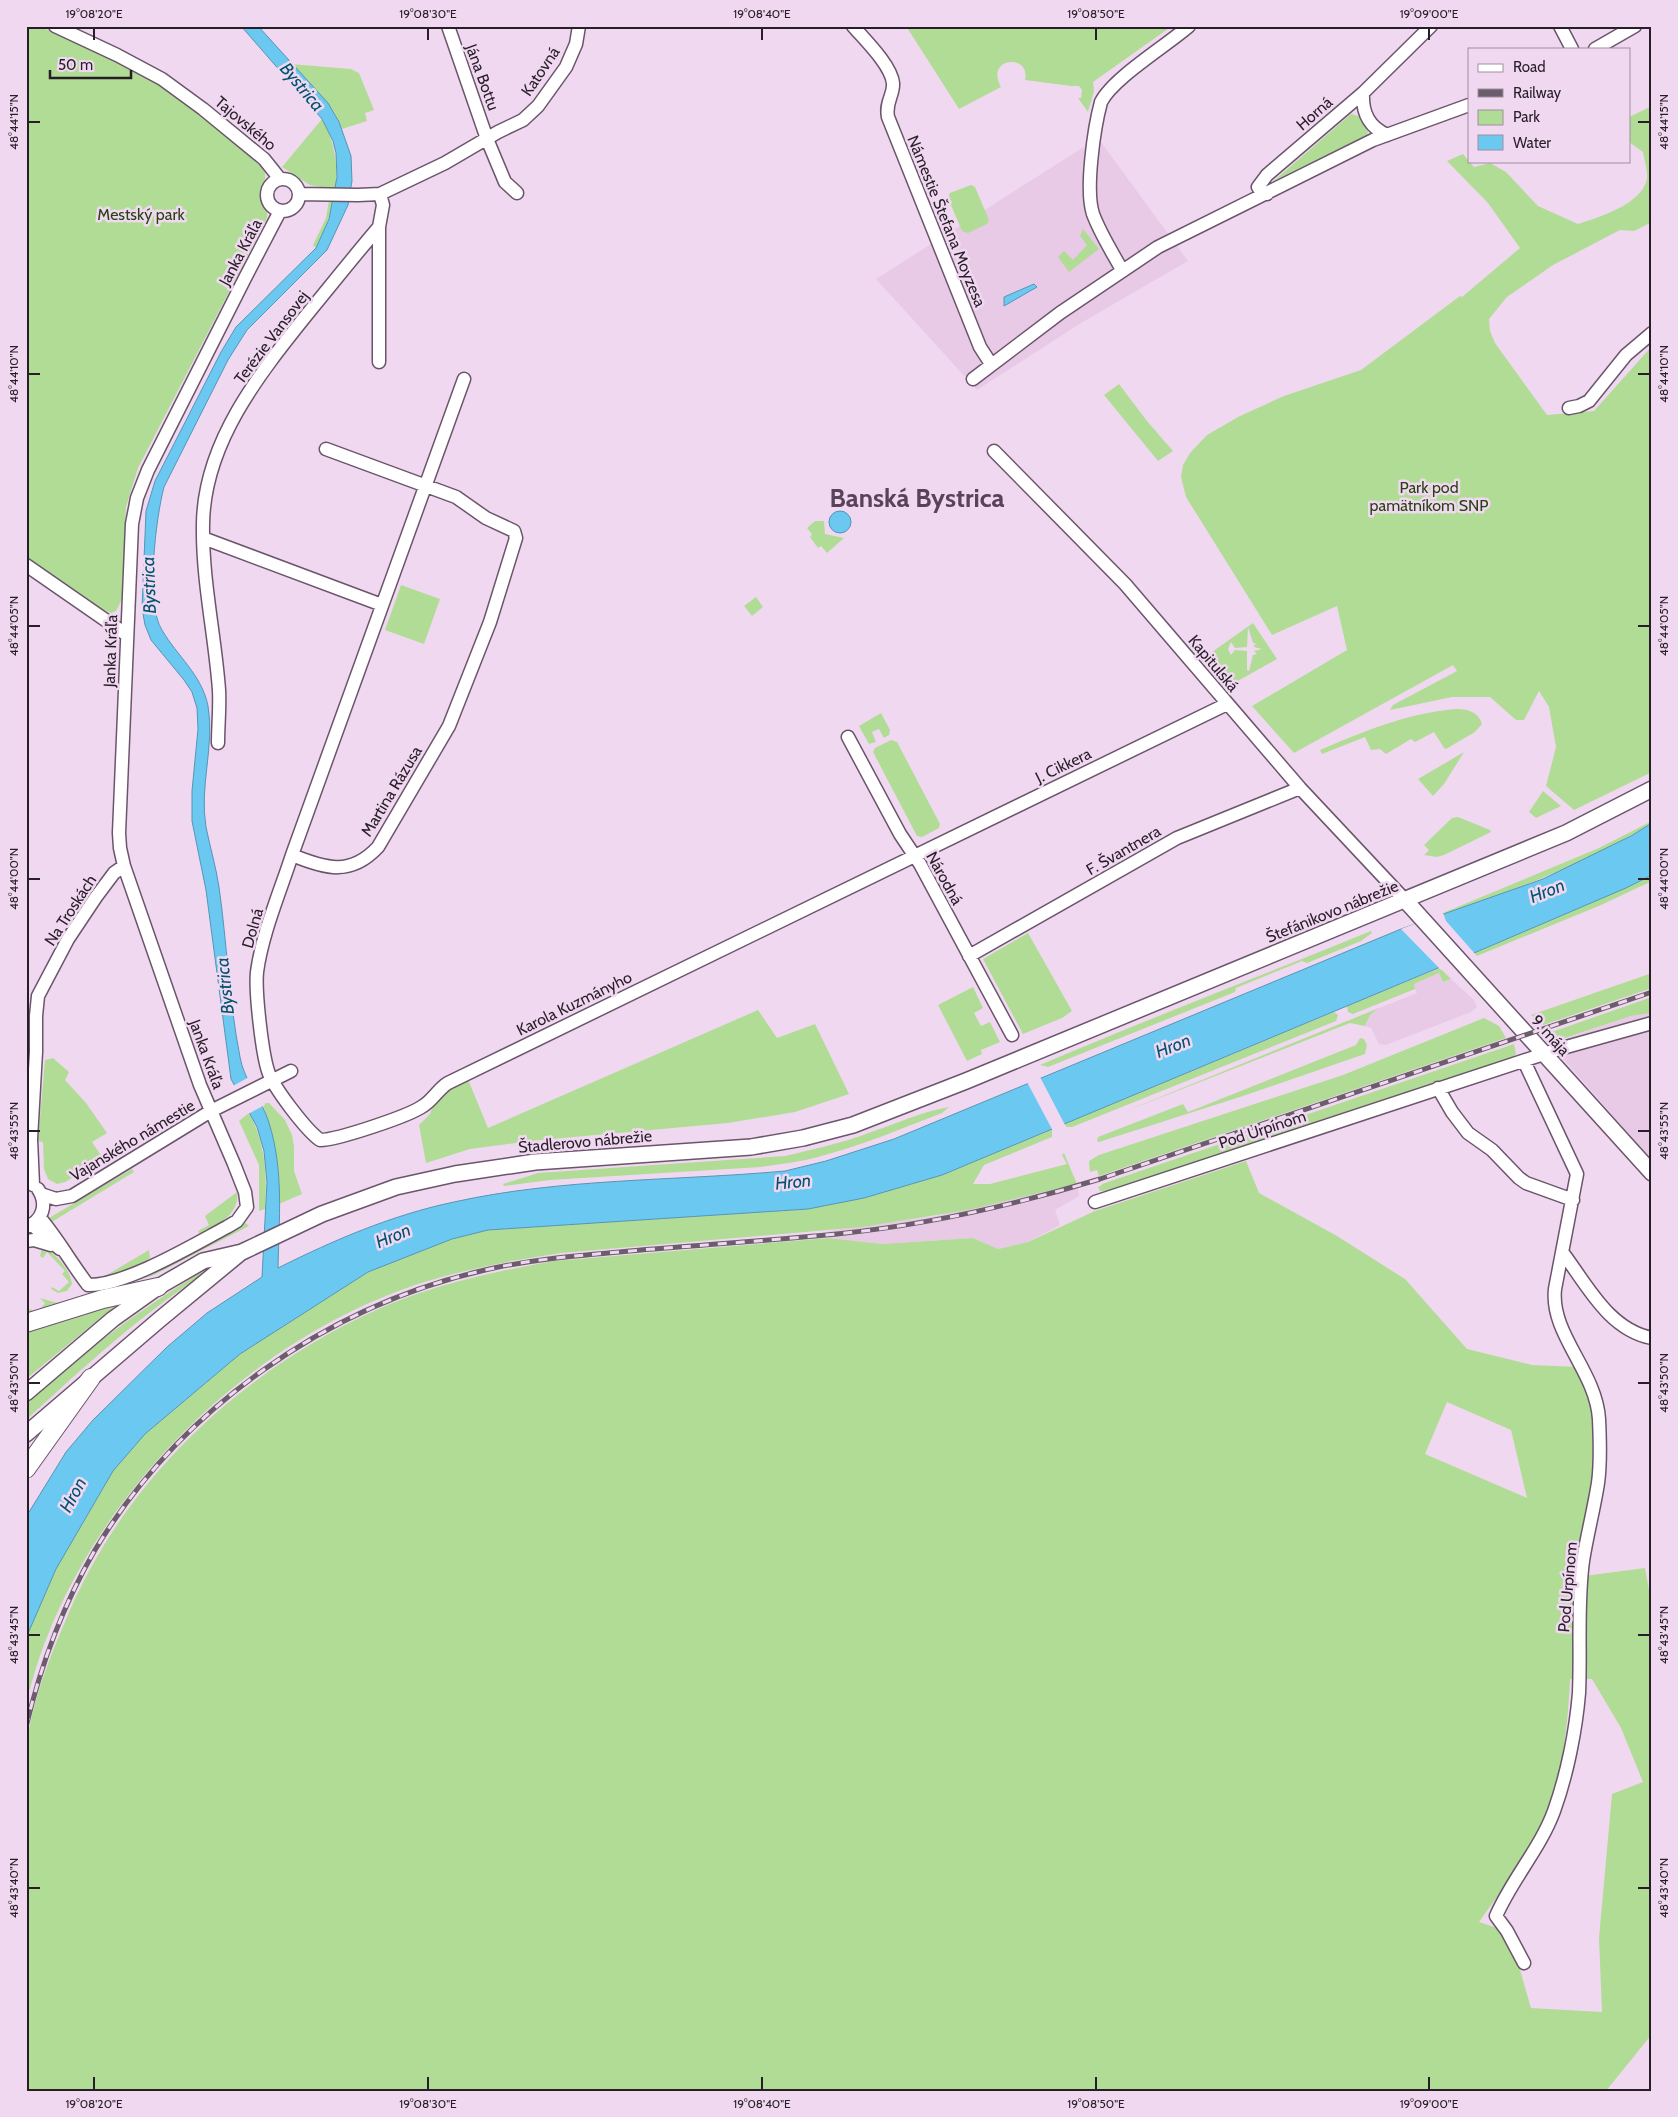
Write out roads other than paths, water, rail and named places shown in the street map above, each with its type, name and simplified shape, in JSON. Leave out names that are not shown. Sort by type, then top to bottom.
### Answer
[{"type":"highway","points":[[26,1323],[103,1299],[158,1287]]},
{"type":"highway","points":[[26,1469],[91,1378]]},
{"type":"main road","name":"Štefánikovo nábrežie","points":[[1022,1058],[1566,833],[1652,789]]},
{"type":"main road","name":"9. mája","points":[[1405,900],[1652,1173]]},
{"type":"main road","name":"Štadlerovo nábrežie","points":[[26,1393],[113,1319],[158,1287],[203,1261],[242,1252],[322,1214],[396,1187],[463,1173],[535,1162],[742,1147],[804,1138],[879,1116],[1022,1058]]},
{"type":"main road","points":[[26,1434],[242,1252]]},
{"type":"street","name":"Tajovského","points":[[54,26],[162,79],[203,109],[264,159],[280,179]]},
{"type":"street","name":"Jána Bottu","points":[[448,26],[487,139],[505,182],[516,193]]},
{"type":"street","name":"Katovná","points":[[380,194],[438,167],[522,120],[538,106],[554,86],[572,55],[576,44],[578,26]]},
{"type":"street","name":"Námestie Štefana Moyzesa","points":[[853,26],[892,77],[893,86],[886,109],[888,117],[980,347],[991,364]]},
{"type":"street","points":[[1122,270],[1093,215],[1090,203],[1098,113],[1105,95],[1116,83],[1189,26]]},
{"type":"street","points":[[1387,135],[1377,130],[1365,114],[1363,93],[1431,26]]},
{"type":"street","points":[[1560,26],[1571,48]]},
{"type":"street","points":[[1596,48],[1635,26]]},
{"type":"street","name":"Horná","points":[[1267,194],[1258,187],[1266,175],[1363,93]]},
{"type":"street","points":[[973,379],[1122,270],[1158,247],[1387,135],[1468,105]]},
{"type":"street","points":[[280,179],[293,182],[299,194],[294,207],[280,211],[272,206],[267,198],[271,184],[280,179]]},
{"type":"street","points":[[299,194],[380,194],[383,206],[379,227],[379,362]]},
{"type":"street","name":"Janka Kráľa","points":[[211,1111],[200,1085],[124,866],[120,848],[119,833],[132,524],[137,498],[148,470],[280,211]]},
{"type":"street","name":"Terézie Vansovej","points":[[218,743],[219,692],[205,582],[204,500],[209,478],[216,456],[235,416],[255,381],[379,227]]},
{"type":"street","points":[[1569,408],[1589,401],[1626,355],[1652,332]]},
{"type":"street","points":[[292,856],[464,379]]},
{"type":"street","name":"Martina Rázusa","points":[[292,856],[337,868],[355,866],[378,847],[449,726],[490,622],[512,557],[516,538],[514,531],[486,518],[456,497],[326,448]]},
{"type":"street","name":"Kapitulská","points":[[994,450],[1125,584],[1300,788],[1405,900]]},
{"type":"street","points":[[204,538],[382,605]]},
{"type":"street","points":[[27,567],[127,635]]},
{"type":"street","name":"J. Cikkera","points":[[914,855],[1227,704]]},
{"type":"street","name":"Národná","points":[[848,737],[1012,1035]]},
{"type":"street","name":"F. Švantnera","points":[[969,956],[1177,838],[1300,788]]},
{"type":"street","name":"Karola Kuzmányho","points":[[272,1080],[316,1138],[320,1140],[414,1112],[434,1099],[440,1088],[448,1083],[914,855]]},
{"type":"street","name":"Dolná","points":[[272,1080],[268,1071],[261,1026],[257,975],[273,913],[292,856]]},
{"type":"street","name":"Na Troskách","points":[[33,1223],[43,1210],[34,1187],[31,1154],[36,1052],[31,1013],[68,939],[114,873],[124,866]]},
{"type":"street","name":"Pod Urpínom","points":[[1095,1202],[1438,1088],[1652,1023]]},
{"type":"street","name":"Pod Urpínom","points":[[1524,1061],[1575,1167],[1577,1180],[1555,1289],[1554,1307],[1560,1325],[1584,1369],[1596,1402],[1599,1420],[1599,1466],[1582,1579],[1577,1708],[1564,1774],[1558,1798],[1544,1835],[1506,1894],[1496,1916],[1508,1931],[1524,1963]]},
{"type":"street","points":[[272,1080],[291,1071]]},
{"type":"street","name":"Vajanského námestie","points":[[34,1187],[56,1199],[72,1196],[211,1111],[272,1080]]},
{"type":"street","points":[[1438,1088],[1452,1112],[1468,1133],[1492,1150],[1519,1178],[1526,1183],[1573,1200]]},
{"type":"street","name":"Vajanského námestie","points":[[60,1249],[88,1285],[109,1283],[158,1262],[238,1221],[247,1207],[247,1199],[211,1111]]},
{"type":"street","name":"Na Troskách","points":[[26,1168],[31,1154]]},
{"type":"street","points":[[33,1223],[60,1249]]},
{"type":"street","points":[[26,1241],[34,1240],[60,1249]]},
{"type":"street","points":[[1563,1253],[1616,1322],[1637,1334],[1652,1338]]},
{"type":"water","points":[[241,26],[258,26],[328,103],[339,122],[351,156],[352,181],[348,205],[327,250],[247,330],[228,360],[164,487],[155,539],[153,581],[157,618],[168,639],[195,675],[208,706],[210,736],[204,812],[219,887],[233,1015],[240,1057],[245,1074],[266,1114],[277,1159],[280,1195],[278,1268],[364,1229],[431,1207],[454,1202],[536,1188],[577,1184],[785,1171],[826,1161],[894,1139],[1401,929],[1543,879],[1631,836],[1652,823],[1652,875],[1474,953],[942,1175],[864,1198],[808,1209],[488,1230],[452,1239],[368,1272],[240,1354],[145,1434],[113,1471],[56,1569],[26,1638],[26,1517],[66,1452],[93,1420],[167,1347],[207,1313],[262,1277],[267,1182],[264,1151],[257,1127],[231,1079],[206,890],[192,821],[192,791],[198,729],[197,708],[192,692],[184,680],[151,640],[145,625],[142,608],[146,511],[155,481],[221,352],[236,327],[316,248],[329,219],[337,177],[336,153],[333,141],[322,119]]},
{"type":"water","points":[[1034,284],[1037,287],[1004,306],[1004,297]]},
{"type":"water","points":[[840,511],[850,518],[851,522],[844,532],[840,533],[830,526],[829,522],[836,512]]},
{"type":"railway","points":[[26,1727],[46,1658],[63,1614],[95,1550],[129,1499],[169,1452],[213,1409],[262,1371],[314,1338],[369,1309],[426,1287],[485,1270],[523,1263],[582,1255],[870,1230],[970,1213],[1036,1197],[1100,1179],[1652,992]]},
{"type":"district","name":"Banská Bystrica","points":[[917,498]]},
{"type":"water label","name":"Bystrica","points":[[302,87]]},
{"type":"water label","name":"Bystrica","points":[[149,585]]},
{"type":"water label","name":"Hron","points":[[1547,891]]},
{"type":"water label","name":"Bystrica","points":[[225,986]]},
{"type":"water label","name":"Hron","points":[[1173,1046]]},
{"type":"water label","name":"Hron","points":[[793,1182]]},
{"type":"water label","name":"Hron","points":[[393,1236]]},
{"type":"water label","name":"Hron","points":[[73,1495]]},
{"type":"park label","name":"Mestský park","points":[[141,214]]},
{"type":"park label","name":"Park pod pamätníkom SNP","points":[[1429,496]]}]
